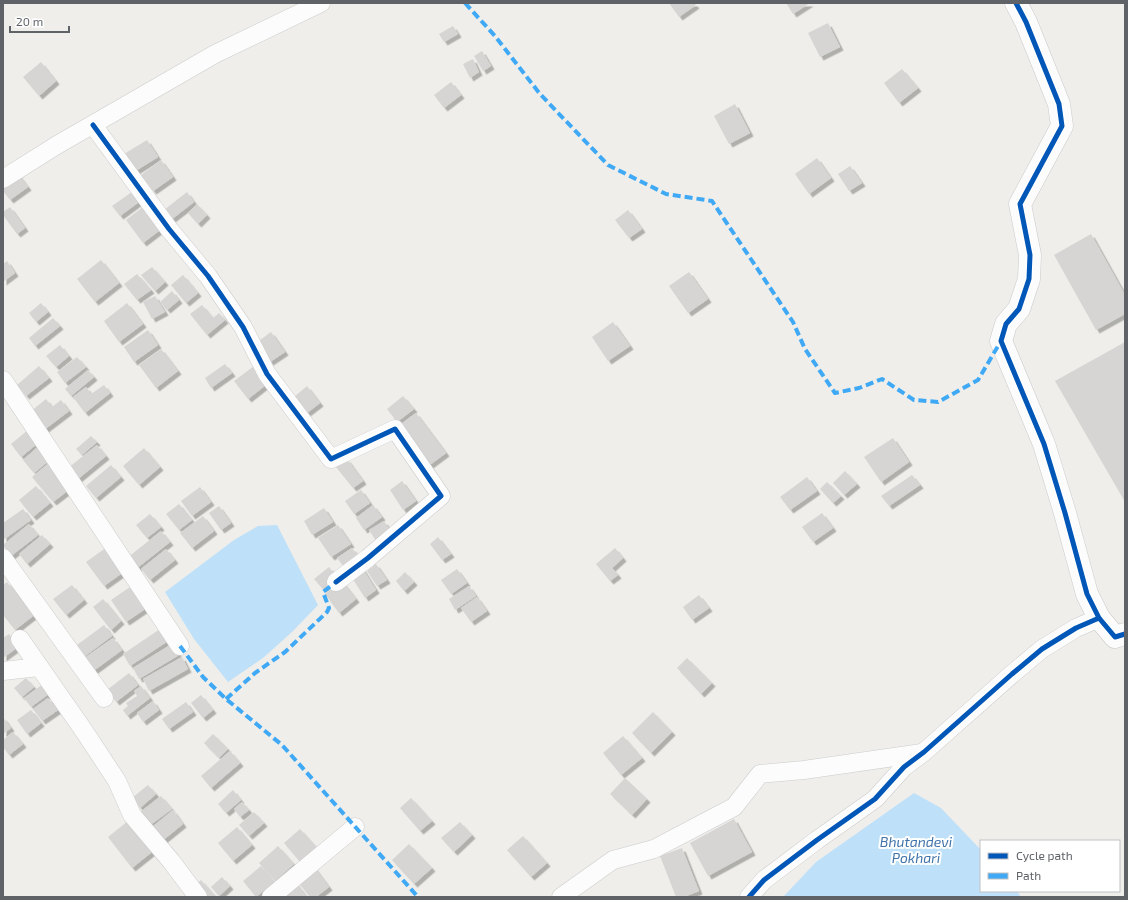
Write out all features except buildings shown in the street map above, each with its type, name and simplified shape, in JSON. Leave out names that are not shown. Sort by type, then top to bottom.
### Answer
[{"type":"street","points":[[3,179],[215,54],[321,3]]},
{"type":"street","points":[[1016,3],[1026,22],[1059,104],[1062,126],[1020,204],[1030,255],[1029,279],[1019,309],[1006,324],[1001,341],[1044,444],[1087,594],[1098,618],[1115,637],[1125,634]]},
{"type":"street","points":[[93,125],[169,229],[208,276],[243,327],[267,374],[331,459],[395,429],[441,496],[368,558],[336,582]]},
{"type":"street","points":[[3,380],[180,646]]},
{"type":"street","points":[[3,558],[104,698]]},
{"type":"street","points":[[749,897],[764,880],[875,799],[904,767],[924,752],[1012,674],[1042,650],[1076,628],[1098,618]]},
{"type":"street","points":[[20,640],[117,781],[132,815],[171,861],[198,897]]},
{"type":"street","points":[[3,671],[39,667]]},
{"type":"street","points":[[561,897],[613,860],[654,849],[734,807],[760,774],[804,770],[924,752]]},
{"type":"street","points":[[271,897],[355,827]]},
{"type":"water","points":[[277,525],[318,605],[292,632],[263,658],[228,682],[194,639],[165,592],[234,540],[258,526]]},
{"type":"water","name":"Bhutandevi Pokhari","points":[[914,793],[941,808],[980,849],[980,892],[1018,892],[1021,897],[783,897],[816,862]]},
{"type":"marked path","points":[[465,3],[495,36],[540,94],[608,165],[666,194],[712,201],[793,322],[805,349],[835,393],[859,388],[882,379],[914,400],[938,402],[978,380],[1001,341]]},
{"type":"marked path","points":[[226,699],[255,673],[285,652],[327,612],[329,608],[323,592],[336,582]]},
{"type":"marked path","points":[[180,646],[203,677],[226,699],[282,745],[418,897]]},
{"type":"cycle path","points":[[1016,3],[1026,22],[1059,104],[1062,126],[1020,204],[1030,255],[1029,279],[1019,309],[1006,324],[1001,341],[1044,444],[1087,594],[1099,618],[1115,637],[1125,634]]},
{"type":"cycle path","points":[[93,125],[169,229],[208,276],[243,327],[267,374],[331,459],[395,429],[441,496],[368,558],[336,582]]},
{"type":"cycle path","points":[[749,897],[764,880],[875,799],[904,767],[924,752],[1042,649],[1076,628],[1099,618]]}]
